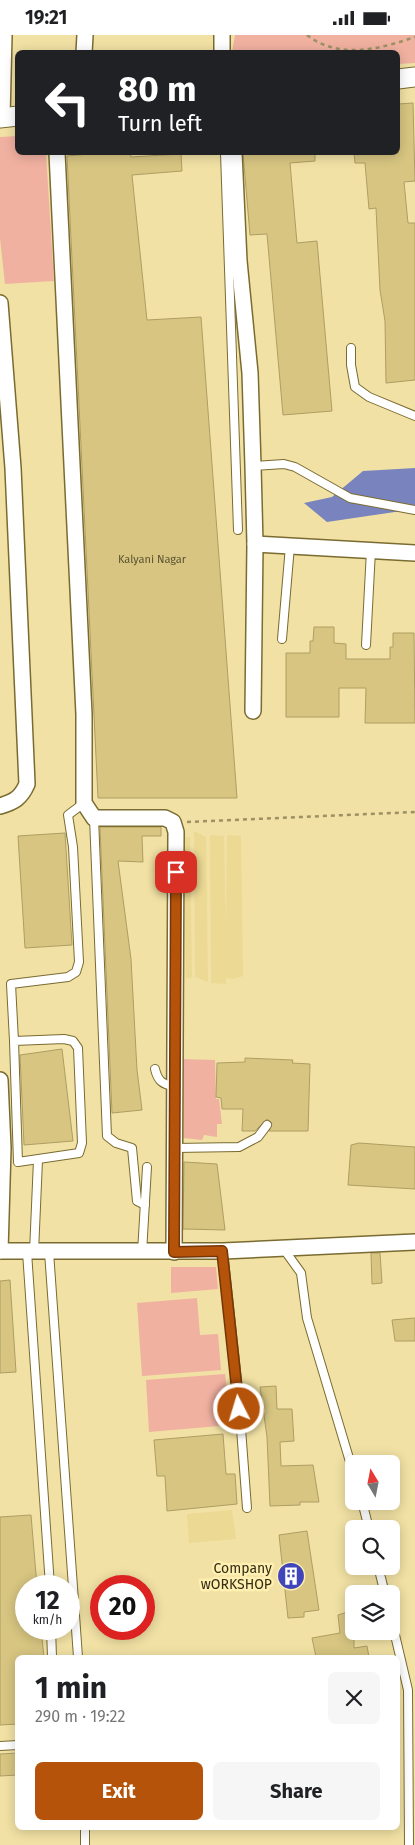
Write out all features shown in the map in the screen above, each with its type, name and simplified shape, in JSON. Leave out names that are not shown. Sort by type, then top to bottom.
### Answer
[{"type":"street","points":[[4,35],[7,117]]},
{"type":"street","points":[[84,50],[85,35]]},
{"type":"street","points":[[222,35],[222,50]]},
{"type":"street","points":[[400,79],[415,77]]},
{"type":"street","points":[[57,155],[84,704],[84,803],[94,818],[165,818],[173,823],[176,842],[174,1252]]},
{"type":"street","points":[[234,155],[240,261],[250,373],[256,544],[253,711]]},
{"type":"street","points":[[0,303],[4,413],[27,784],[22,796],[12,803],[0,806]]},
{"type":"street","points":[[256,544],[415,553]]},
{"type":"street","points":[[0,1081],[3,1148],[0,1251],[142,1253],[415,1242]]},
{"type":"lane","points":[[225,155],[238,530]]},
{"type":"lane","points":[[351,348],[351,365],[355,387],[369,397],[415,416]]},
{"type":"lane","points":[[253,465],[284,464],[295,467],[350,498],[415,510]]},
{"type":"lane","points":[[282,639],[290,546]]},
{"type":"lane","points":[[366,645],[371,551]]},
{"type":"lane","points":[[14,1041],[64,1039],[73,1041],[78,1048],[82,1143],[79,1153],[18,1162],[11,983],[68,977],[76,972],[79,962],[73,847],[68,815],[84,803]]},
{"type":"lane","points":[[94,818],[108,1136],[116,1143],[132,1148],[137,1201],[145,1205]]},
{"type":"lane","points":[[154,1069],[158,1079],[175,1087]]},
{"type":"lane","points":[[175,1148],[239,1147],[258,1137],[267,1125]]},
{"type":"lane","points":[[38,1160],[37,1252],[50,1575]]},
{"type":"lane","points":[[142,1253],[147,1167]]},
{"type":"lane","points":[[282,1247],[301,1273],[307,1318],[348,1455]]},
{"type":"lane","points":[[222,1251],[238,1389],[247,1508]]},
{"type":"lane","points":[[37,1252],[78,1655]]},
{"type":"lane","points":[[51,1640],[52,1655]]},
{"type":"lane","points":[[396,1640],[400,1655]]},
{"type":"lane","points":[[400,1656],[408,1690],[409,1845]]},
{"type":"lane","points":[[0,1746],[15,1745]]},
{"type":"lane","points":[[85,1830],[85,1845]]},
{"type":"path","points":[[307,35],[316,42],[346,50],[368,50],[415,37]]},
{"type":"path","points":[[173,823],[415,812]]},
{"type":"shaded area","points":[[235,35],[415,35],[415,63],[400,64],[400,50],[232,50]]},
{"type":"shaded area","points":[[15,136],[15,155],[46,155],[54,281],[5,284],[0,238],[0,137]]},
{"type":"shaded area","points":[[194,831],[206,837],[208,982],[195,977]]},
{"type":"shaded area","points":[[210,835],[224,836],[226,933],[227,835],[241,836],[243,976],[234,979],[226,978],[226,984],[211,983]]},
{"type":"shaded area","points":[[184,837],[190,837],[192,978],[186,978]]},
{"type":"shaded area","points":[[181,1059],[215,1060],[216,1099],[219,1099],[222,1124],[217,1124],[217,1137],[204,1135],[202,1140],[183,1138],[183,1127],[181,1126]]},
{"type":"shaded area","points":[[171,1267],[216,1267],[218,1289],[171,1293]]},
{"type":"shaded area","points":[[197,1298],[200,1335],[218,1334],[221,1370],[142,1376],[137,1303]]},
{"type":"shaded area","points":[[225,1374],[231,1425],[149,1432],[146,1380]]},
{"type":"shaded area","points":[[232,1510],[236,1539],[189,1543],[187,1514]]},
{"type":"water","points":[[415,468],[415,509],[327,522],[304,503],[332,497],[363,471]]},
{"type":"building","points":[[413,103],[415,181],[404,182],[408,223],[415,223],[415,380],[386,383],[385,321],[380,290],[376,208],[369,209],[365,163],[355,163],[354,155],[400,155],[400,104]]},
{"type":"building","points":[[130,155],[131,157],[181,155],[182,171],[132,175],[147,320],[201,317],[237,798],[98,798],[67,156]]},
{"type":"building","points":[[243,155],[315,155],[315,161],[290,163],[297,243],[317,241],[332,411],[283,415],[267,234],[250,235]]},
{"type":"building","points":[[314,627],[334,627],[334,643],[346,644],[346,659],[390,659],[390,647],[393,647],[393,633],[414,633],[415,723],[365,723],[366,688],[339,688],[339,717],[286,717],[286,653],[310,653],[310,641],[313,641]]},
{"type":"building","points":[[100,827],[161,827],[161,836],[142,836],[143,862],[118,861],[131,959],[137,1070],[142,1110],[112,1113]]},
{"type":"building","points":[[65,833],[72,945],[25,948],[18,836]]},
{"type":"building","points":[[62,1049],[73,1141],[24,1145],[20,1055]]},
{"type":"building","points":[[245,1058],[293,1060],[292,1063],[310,1064],[308,1131],[269,1131],[272,1123],[267,1119],[255,1131],[242,1131],[243,1109],[222,1109],[221,1098],[216,1097],[217,1063],[245,1062]]},
{"type":"building","points":[[359,1143],[415,1147],[415,1189],[348,1185],[351,1145]]},
{"type":"building","points":[[184,1162],[217,1164],[225,1230],[183,1229]]},
{"type":"building","points":[[371,1253],[380,1253],[382,1283],[372,1284]]},
{"type":"building","points":[[10,1280],[16,1372],[0,1373],[0,1281]]},
{"type":"building","points":[[415,1318],[415,1341],[395,1341],[392,1320]]},
{"type":"building","points":[[276,1386],[277,1409],[292,1409],[294,1441],[280,1442],[281,1466],[313,1465],[319,1502],[300,1502],[300,1505],[270,1506],[267,1437],[260,1387]]},
{"type":"building","points":[[223,1434],[226,1474],[235,1474],[237,1504],[167,1511],[165,1476],[157,1476],[154,1440]]},
{"type":"building","points":[[31,1515],[36,1575],[15,1575],[15,1640],[42,1640],[44,1655],[15,1655],[15,1724],[0,1725],[0,1517]]},
{"type":"building","points":[[307,1531],[319,1610],[304,1612],[304,1617],[288,1618],[279,1535]]},
{"type":"building","points":[[345,1613],[345,1640],[354,1640],[354,1648],[367,1646],[369,1655],[316,1655],[312,1638],[340,1633],[338,1615]]},
{"type":"building","points":[[15,1753],[15,1775],[0,1776],[0,1754]]},
{"type":"place","name":"Company wORKSHOP","points":[[291,1576]]},
{"type":"route","points":[[176,872],[174,1252],[222,1251],[239,1409]]}]
